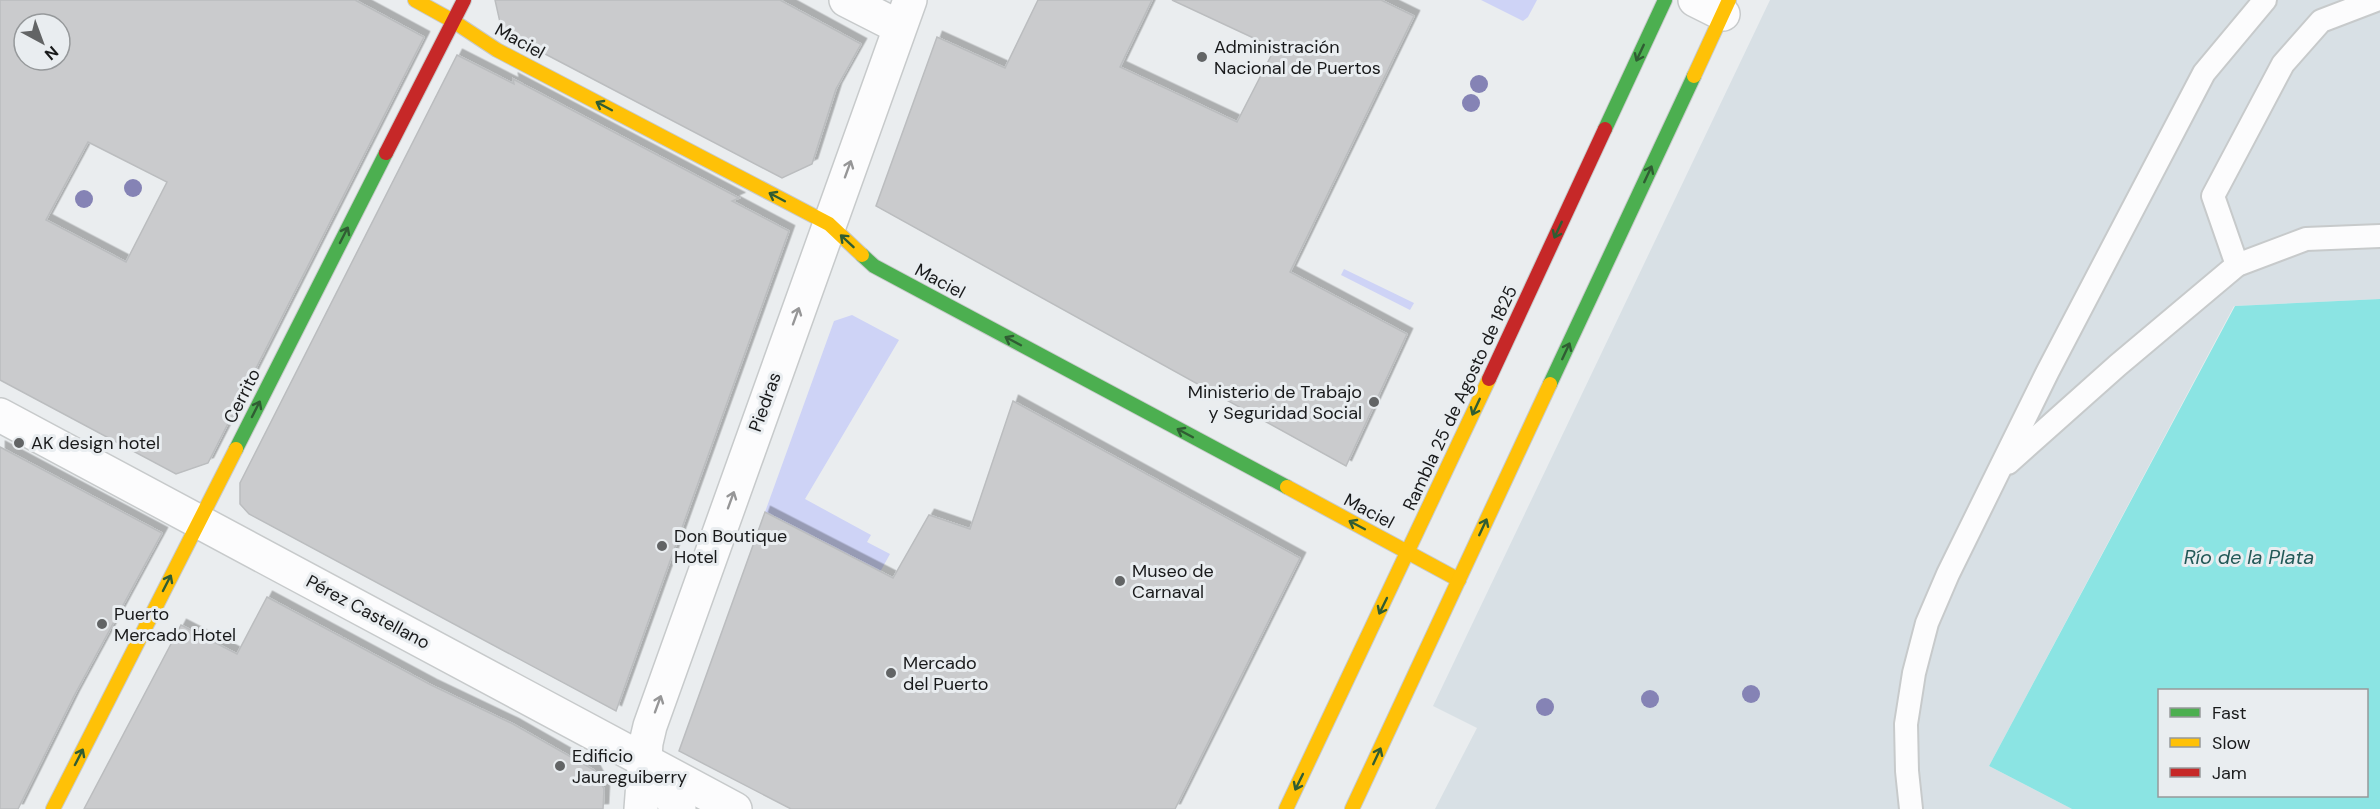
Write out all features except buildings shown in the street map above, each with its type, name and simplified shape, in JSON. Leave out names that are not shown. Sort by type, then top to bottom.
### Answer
[{"type":"street","name":"Maciel","points":[[415,0],[453,21],[497,50],[829,224],[874,266],[1459,580]]},
{"type":"street","name":"Cerrito","points":[[53,809],[464,0]]},
{"type":"street","points":[[846,0],[904,14]]},
{"type":"street","name":"Rambla 25 de Agosto de 1825","points":[[1286,809],[1408,553],[1665,0]]},
{"type":"street","points":[[1352,809],[1459,580],[1716,5]]},
{"type":"street","name":"Piedras","points":[[641,809],[650,726],[904,14]]},
{"type":"street","name":"Pérez Castellano","points":[[0,414],[735,809]]},
{"type":"street","points":[[645,760],[679,809]]},
{"type":"lane","points":[[1911,809],[1906,724],[1914,673],[1927,623],[1948,574],[2048,371],[2204,73],[2265,0]]},
{"type":"lane","points":[[2237,265],[2213,196],[2283,64],[2321,21],[2376,0]]},
{"type":"lane","points":[[1998,472],[2118,365],[2237,265],[2306,239],[2380,236]]},
{"type":"shaded area","points":[[1481,0],[1537,0],[1528,17],[1523,21]]},
{"type":"shaded area","points":[[1770,0],[2380,0],[2380,299],[2234,306],[1989,766],[2072,809],[1435,809],[1477,728],[1433,706]]},
{"type":"shaded area","points":[[1344,269],[1414,303],[1410,310],[1341,275]]},
{"type":"shaded area","points":[[852,315],[899,340],[805,499],[871,535],[867,542],[890,554],[880,572],[765,512],[834,321]]},
{"type":"water","name":"Río de la Plata","points":[[2380,299],[2380,809],[2072,809],[1989,766],[2235,306]]},
{"type":"traffic: fast","points":[[1605,129],[1665,0]]},
{"type":"traffic: fast","points":[[1550,384],[1694,76]]},
{"type":"traffic: fast","points":[[236,449],[386,153]]},
{"type":"traffic: fast","points":[[862,255],[874,266],[1287,487]]},
{"type":"traffic: slow","points":[[415,0],[453,21],[497,50],[829,224],[862,255]]},
{"type":"traffic: slow","points":[[1694,76],[1729,0]]},
{"type":"traffic: slow","points":[[1286,809],[1489,379]]},
{"type":"traffic: slow","points":[[1352,809],[1550,384]]},
{"type":"traffic: slow","points":[[53,809],[236,449]]},
{"type":"traffic: slow","points":[[1287,487],[1459,580]]},
{"type":"traffic: jam","points":[[386,153],[464,0]]},
{"type":"traffic: jam","points":[[1489,379],[1605,129]]},
{"type":"place","name":"Administración Nacional de Puertos","points":[[1202,57]]},
{"type":"place","name":"Ministerio de Trabajo y Seguridad Social","points":[[1374,402]]},
{"type":"place","name":"AK design hotel","points":[[19,443]]},
{"type":"place","name":"Don Boutique Hotel","points":[[662,546]]},
{"type":"place","name":"Museo de Carnaval","points":[[1120,581]]},
{"type":"place","name":"Puerto Mercado Hotel","points":[[102,624]]},
{"type":"place","name":"Mercado del Puerto","points":[[891,673]]},
{"type":"place","name":"Edificio Jaureguiberry","points":[[560,766]]}]
